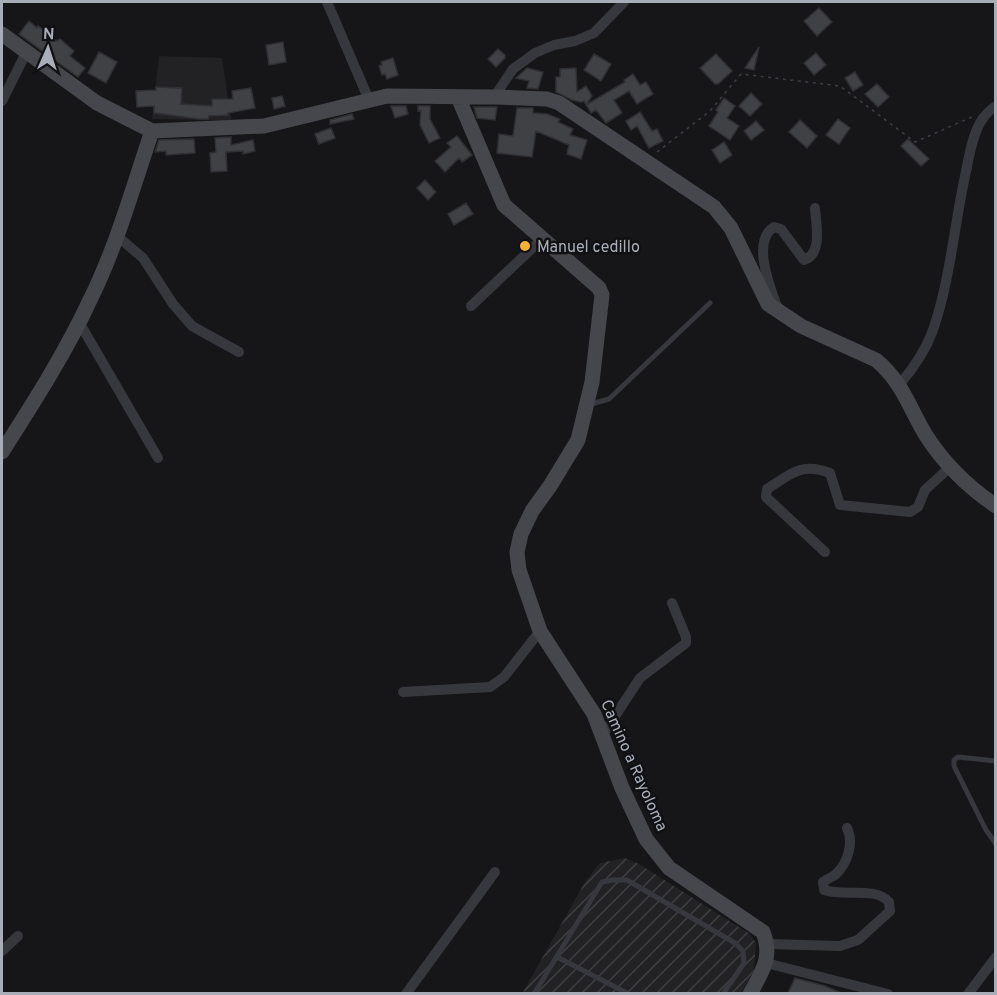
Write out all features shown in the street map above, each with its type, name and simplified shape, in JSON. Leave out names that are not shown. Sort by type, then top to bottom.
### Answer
[{"type":"street","points":[[327,2],[369,100]]},
{"type":"street","points":[[494,97],[513,69],[544,49],[594,33],[624,2]]},
{"type":"street","points":[[2,34],[97,104],[152,131],[264,126],[387,96],[546,99],[559,103],[714,207],[731,228],[768,304],[801,326],[876,360],[899,385],[926,435],[949,468],[979,495],[996,506]]},
{"type":"street","points":[[2,101],[26,53]]},
{"type":"street","name":"Camino a Rayoloma","points":[[458,97],[504,205],[599,288],[602,295],[592,382],[578,440],[532,511],[521,534],[517,552],[519,570],[540,631],[594,714],[622,788],[646,838],[669,868],[763,932],[768,944]]},
{"type":"street","points":[[899,385],[925,351],[934,328],[943,296],[957,214],[974,139],[980,122],[992,108]]},
{"type":"street","points":[[2,452],[45,386],[92,297],[152,131]]},
{"type":"street","points":[[779,312],[764,271],[763,255],[766,236],[774,227],[782,229],[797,253],[806,260],[812,256],[816,246],[815,208]]},
{"type":"street","points":[[116,235],[143,258],[173,304],[192,326],[239,352]]},
{"type":"street","points":[[471,306],[542,239]]},
{"type":"street","points":[[79,321],[158,458]]},
{"type":"street","points":[[825,552],[774,506],[766,497],[767,489],[799,468],[818,468],[830,473],[840,505],[910,512],[918,507],[925,490],[949,468]]},
{"type":"street","points":[[602,736],[640,678],[686,643],[686,637],[672,603]]},
{"type":"street","points":[[403,692],[490,687],[504,677],[540,631]]},
{"type":"street","points":[[750,993],[766,963],[768,944],[840,946],[858,940],[890,911],[889,902],[879,894],[833,893],[824,890],[824,882],[836,874],[846,859],[851,836],[847,828]]},
{"type":"street","points":[[406,993],[495,872]]},
{"type":"street","points":[[2,951],[18,936]]},
{"type":"street","points":[[968,993],[996,957]]},
{"type":"street","points":[[766,963],[888,993]]},
{"type":"lane","points":[[586,406],[609,399],[710,303]]},
{"type":"lane","points":[[996,761],[958,757],[954,760],[954,766],[986,830],[996,844]]},
{"type":"lane","points":[[534,993],[602,882],[613,880],[627,880],[735,943],[743,951],[744,963],[723,993]]},
{"type":"lane","points":[[557,957],[629,993]]},
{"type":"path","points":[[644,162],[710,111],[741,75],[840,86],[915,142],[992,108]]},
{"type":"shaded area","points":[[159,56],[222,58],[231,120],[152,119]]},
{"type":"shaded area","points":[[625,858],[639,864],[750,934],[756,943],[754,970],[741,993],[522,994],[585,882],[600,863]]},
{"type":"building","points":[[819,8],[832,22],[817,36],[804,21]]},
{"type":"building","points":[[29,21],[57,41],[60,39],[74,51],[70,56],[85,68],[78,77],[19,34]]},
{"type":"building","points":[[283,42],[286,62],[269,65],[266,45]]},
{"type":"building","points":[[759,47],[754,70],[745,68]]},
{"type":"building","points":[[498,49],[505,55],[505,58],[496,67],[488,59]]},
{"type":"building","points":[[99,52],[117,62],[106,83],[88,73]]},
{"type":"building","points":[[816,53],[826,65],[814,75],[804,63]]},
{"type":"building","points":[[594,54],[611,64],[601,81],[584,70]]},
{"type":"building","points":[[716,54],[732,71],[718,84],[715,84],[700,68]]},
{"type":"building","points":[[393,58],[398,75],[387,79],[385,74],[382,75],[379,66],[382,65],[381,62]]},
{"type":"building","points":[[527,68],[543,72],[538,89],[527,88],[529,81],[516,78]]},
{"type":"building","points":[[576,68],[577,92],[586,86],[592,96],[586,105],[584,101],[572,100],[556,92],[556,77],[560,77],[560,69]]},
{"type":"building","points":[[855,72],[863,85],[853,91],[845,78]]},
{"type":"building","points":[[633,74],[640,85],[646,82],[653,94],[637,104],[629,91],[614,100],[622,113],[606,123],[596,110],[591,113],[586,105],[625,82],[624,80]]},
{"type":"building","points":[[877,84],[889,97],[878,107],[865,94]]},
{"type":"building","points":[[156,87],[182,88],[181,104],[212,106],[212,99],[233,99],[232,91],[251,88],[255,108],[199,119],[154,113],[154,106],[137,107],[136,91],[156,90]]},
{"type":"building","points":[[751,93],[762,104],[750,116],[739,106]]},
{"type":"building","points":[[282,96],[285,106],[274,109],[272,98]]},
{"type":"building","points":[[724,98],[735,106],[727,118],[739,126],[730,140],[709,126]]},
{"type":"building","points":[[391,106],[406,106],[408,114],[395,118]]},
{"type":"building","points":[[418,106],[430,106],[430,119],[440,138],[429,143],[420,125],[421,110],[418,111]]},
{"type":"building","points":[[474,107],[497,107],[495,120],[477,118]]},
{"type":"building","points":[[517,108],[533,108],[533,113],[547,114],[560,119],[558,122],[573,129],[570,135],[587,140],[581,159],[567,154],[569,145],[536,131],[532,157],[497,153],[499,134],[513,136]]},
{"type":"building","points":[[640,112],[652,131],[657,129],[663,141],[649,148],[637,126],[631,130],[626,121]]},
{"type":"building","points":[[352,114],[354,119],[330,124],[330,120]]},
{"type":"building","points":[[838,119],[850,128],[839,144],[826,135]]},
{"type":"building","points":[[800,120],[817,136],[807,148],[789,132]]},
{"type":"building","points":[[756,121],[764,130],[751,140],[744,131]]},
{"type":"building","points":[[331,128],[335,138],[319,144],[315,134]]},
{"type":"building","points":[[457,136],[472,155],[462,162],[459,158],[445,172],[435,161],[451,147],[447,143]]},
{"type":"building","points":[[231,137],[231,145],[253,140],[255,151],[243,154],[243,151],[226,152],[227,171],[211,172],[210,153],[216,152],[215,138]]},
{"type":"building","points":[[194,139],[195,153],[166,155],[166,151],[155,152],[159,140]]},
{"type":"building","points":[[908,139],[929,159],[921,166],[901,146]]},
{"type":"building","points":[[724,142],[732,155],[720,163],[712,150]]},
{"type":"building","points":[[425,180],[436,192],[428,200],[417,188]]},
{"type":"building","points":[[466,203],[473,214],[454,225],[448,214]]},
{"type":"building","points":[[795,978],[825,986],[841,993],[788,993]]},
{"type":"place","name":"Manuel cedillo","points":[[525,246]]}]
